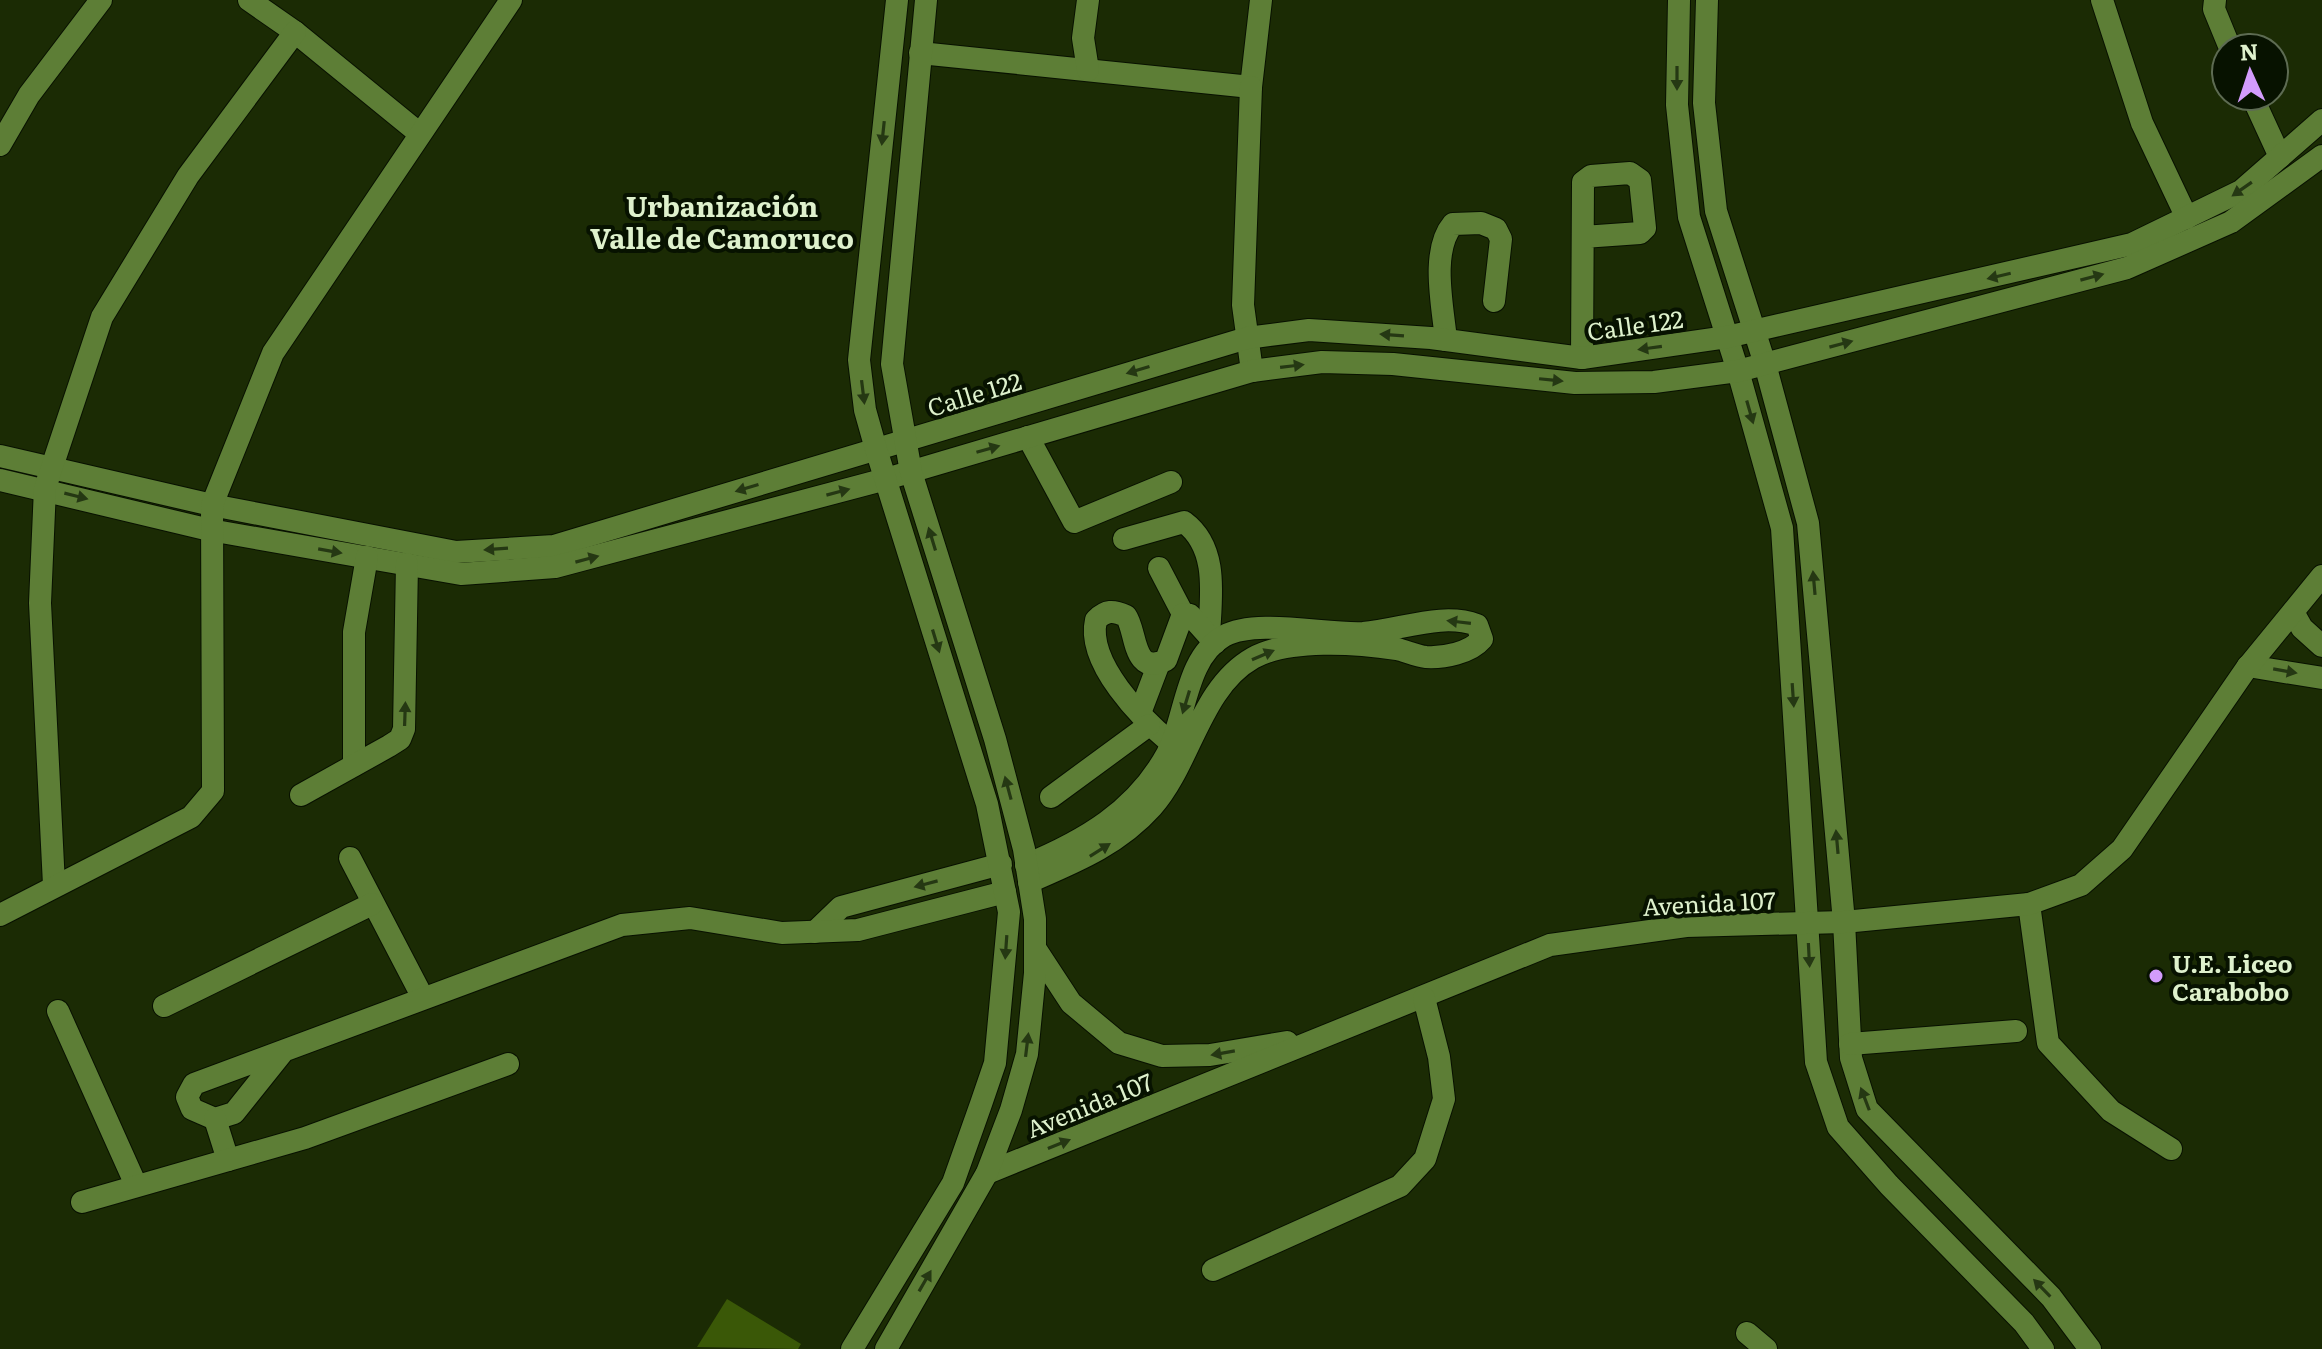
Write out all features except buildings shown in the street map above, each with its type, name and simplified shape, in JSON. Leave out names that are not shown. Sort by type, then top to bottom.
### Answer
[{"type":"street","points":[[0,145],[29,95],[101,0]]},
{"type":"street","points":[[249,0],[295,32],[420,134]]},
{"type":"street","points":[[0,915],[191,817],[213,791],[212,505],[273,353],[511,0]]},
{"type":"street","points":[[852,1349],[953,1183],[995,1063],[1009,912],[987,804],[865,410],[859,360],[897,0]]},
{"type":"street","points":[[886,1349],[987,1173],[1011,1110],[1027,1054],[1035,948],[1035,919],[1028,873],[995,739],[911,472],[892,364],[926,0]]},
{"type":"street","points":[[1088,0],[1083,38],[1088,70]]},
{"type":"street","points":[[1252,371],[1243,305],[1243,228],[1251,87],[1261,0]]},
{"type":"street","points":[[1679,0],[1677,105],[1689,217],[1738,371],[1782,528],[1816,1062],[1838,1127],[1889,1185],[2024,1323],[2043,1349]]},
{"type":"street","points":[[1707,0],[1704,103],[1716,211],[1765,364],[1808,523],[1844,922],[1850,1044],[1867,1109],[2051,1297],[2090,1349]]},
{"type":"street","points":[[2102,0],[2142,123],[2187,218]]},
{"type":"street","points":[[2215,0],[2214,9],[2223,32]]},
{"type":"street","points":[[54,885],[40,603],[49,478],[102,317],[188,176],[295,32]]},
{"type":"street","points":[[920,53],[1251,87]]},
{"type":"street","points":[[886,102],[915,105]]},
{"type":"street","points":[[2259,112],[2280,157]]},
{"type":"street","name":"Calle 122","points":[[49,478],[212,505],[456,552],[554,546],[1247,338],[1309,330],[1446,340],[1582,358],[1727,337],[2132,244],[2241,191],[2322,120]]},
{"type":"street","points":[[0,456],[49,478],[210,530],[461,574],[555,567],[911,472],[1252,371],[1322,362],[1393,364],[1575,383],[1654,382],[1738,371],[2127,268],[2231,222],[2322,156]]},
{"type":"street","points":[[1446,340],[1441,283],[1443,249],[1445,233],[1453,224],[1481,223],[1496,229],[1501,239],[1494,301]]},
{"type":"street","points":[[1582,358],[1583,237]]},
{"type":"street","points":[[1028,437],[1074,522],[1171,482]]},
{"type":"street","points":[[0,480],[49,478]]},
{"type":"street","points":[[1028,873],[1109,822],[1141,792],[1171,743],[1193,677],[1212,639],[1209,559],[1197,531],[1184,522],[1124,539]]},
{"type":"street","points":[[354,765],[354,632],[367,557]]},
{"type":"street","points":[[301,795],[400,739],[404,729],[407,564]]},
{"type":"street","points":[[1051,797],[1144,719],[1159,663],[1169,653],[1183,614],[1159,568]]},
{"type":"street","name":"Avenida 107","points":[[987,1173],[1550,945],[1686,926],[1844,922],[2029,904],[2081,885],[2122,849],[2248,666],[2322,576]]},
{"type":"street","points":[[1159,663],[1145,661],[1137,653],[1126,616],[1115,611],[1104,612],[1096,620],[1097,639],[1112,682],[1144,719],[1171,743]]},
{"type":"street","points":[[2293,612],[2302,628],[2322,646]]},
{"type":"street","points":[[1183,614],[1190,615],[1212,639]]},
{"type":"street","points":[[1028,873],[1099,853],[1153,806],[1181,764],[1215,695],[1234,672],[1254,658],[1280,648],[1324,645],[1358,645],[1427,657],[1475,647],[1482,639],[1477,625],[1460,619],[1364,633],[1245,630],[1212,639]]},
{"type":"street","points":[[1407,652],[1410,628]]},
{"type":"street","points":[[2248,666],[2322,678]]},
{"type":"street","points":[[350,858],[423,998]]},
{"type":"street","points":[[815,932],[841,907],[1001,864]]},
{"type":"street","points":[[282,1053],[234,1113],[215,1119],[192,1109],[187,1097],[189,1088],[608,929],[657,919],[690,918],[782,933],[858,930],[1005,892]]},
{"type":"street","points":[[164,1006],[372,904]]},
{"type":"street","points":[[2029,904],[2048,1043],[2111,1111],[2171,1149]]},
{"type":"street","points":[[1035,948],[1071,1003],[1119,1043],[1162,1056],[1210,1055],[1327,1035]]},
{"type":"street","points":[[1213,1270],[1400,1186],[1425,1159],[1444,1099],[1439,1057],[1424,998]]},
{"type":"street","points":[[58,1011],[136,1185]]},
{"type":"street","points":[[1850,1044],[2016,1031]]},
{"type":"street","points":[[82,1202],[305,1138],[508,1064]]},
{"type":"street","points":[[215,1119],[228,1160]]},
{"type":"street","points":[[1747,1333],[1766,1349]]},
{"type":"green space","points":[[727,1299],[801,1344],[798,1349],[697,1347]]},
{"type":"place","name":"U.E. Liceo Carabobo","points":[[2156,976]]},
{"type":"district","name":"Urbanización Valle de Camoruco","points":[[722,221]]}]
